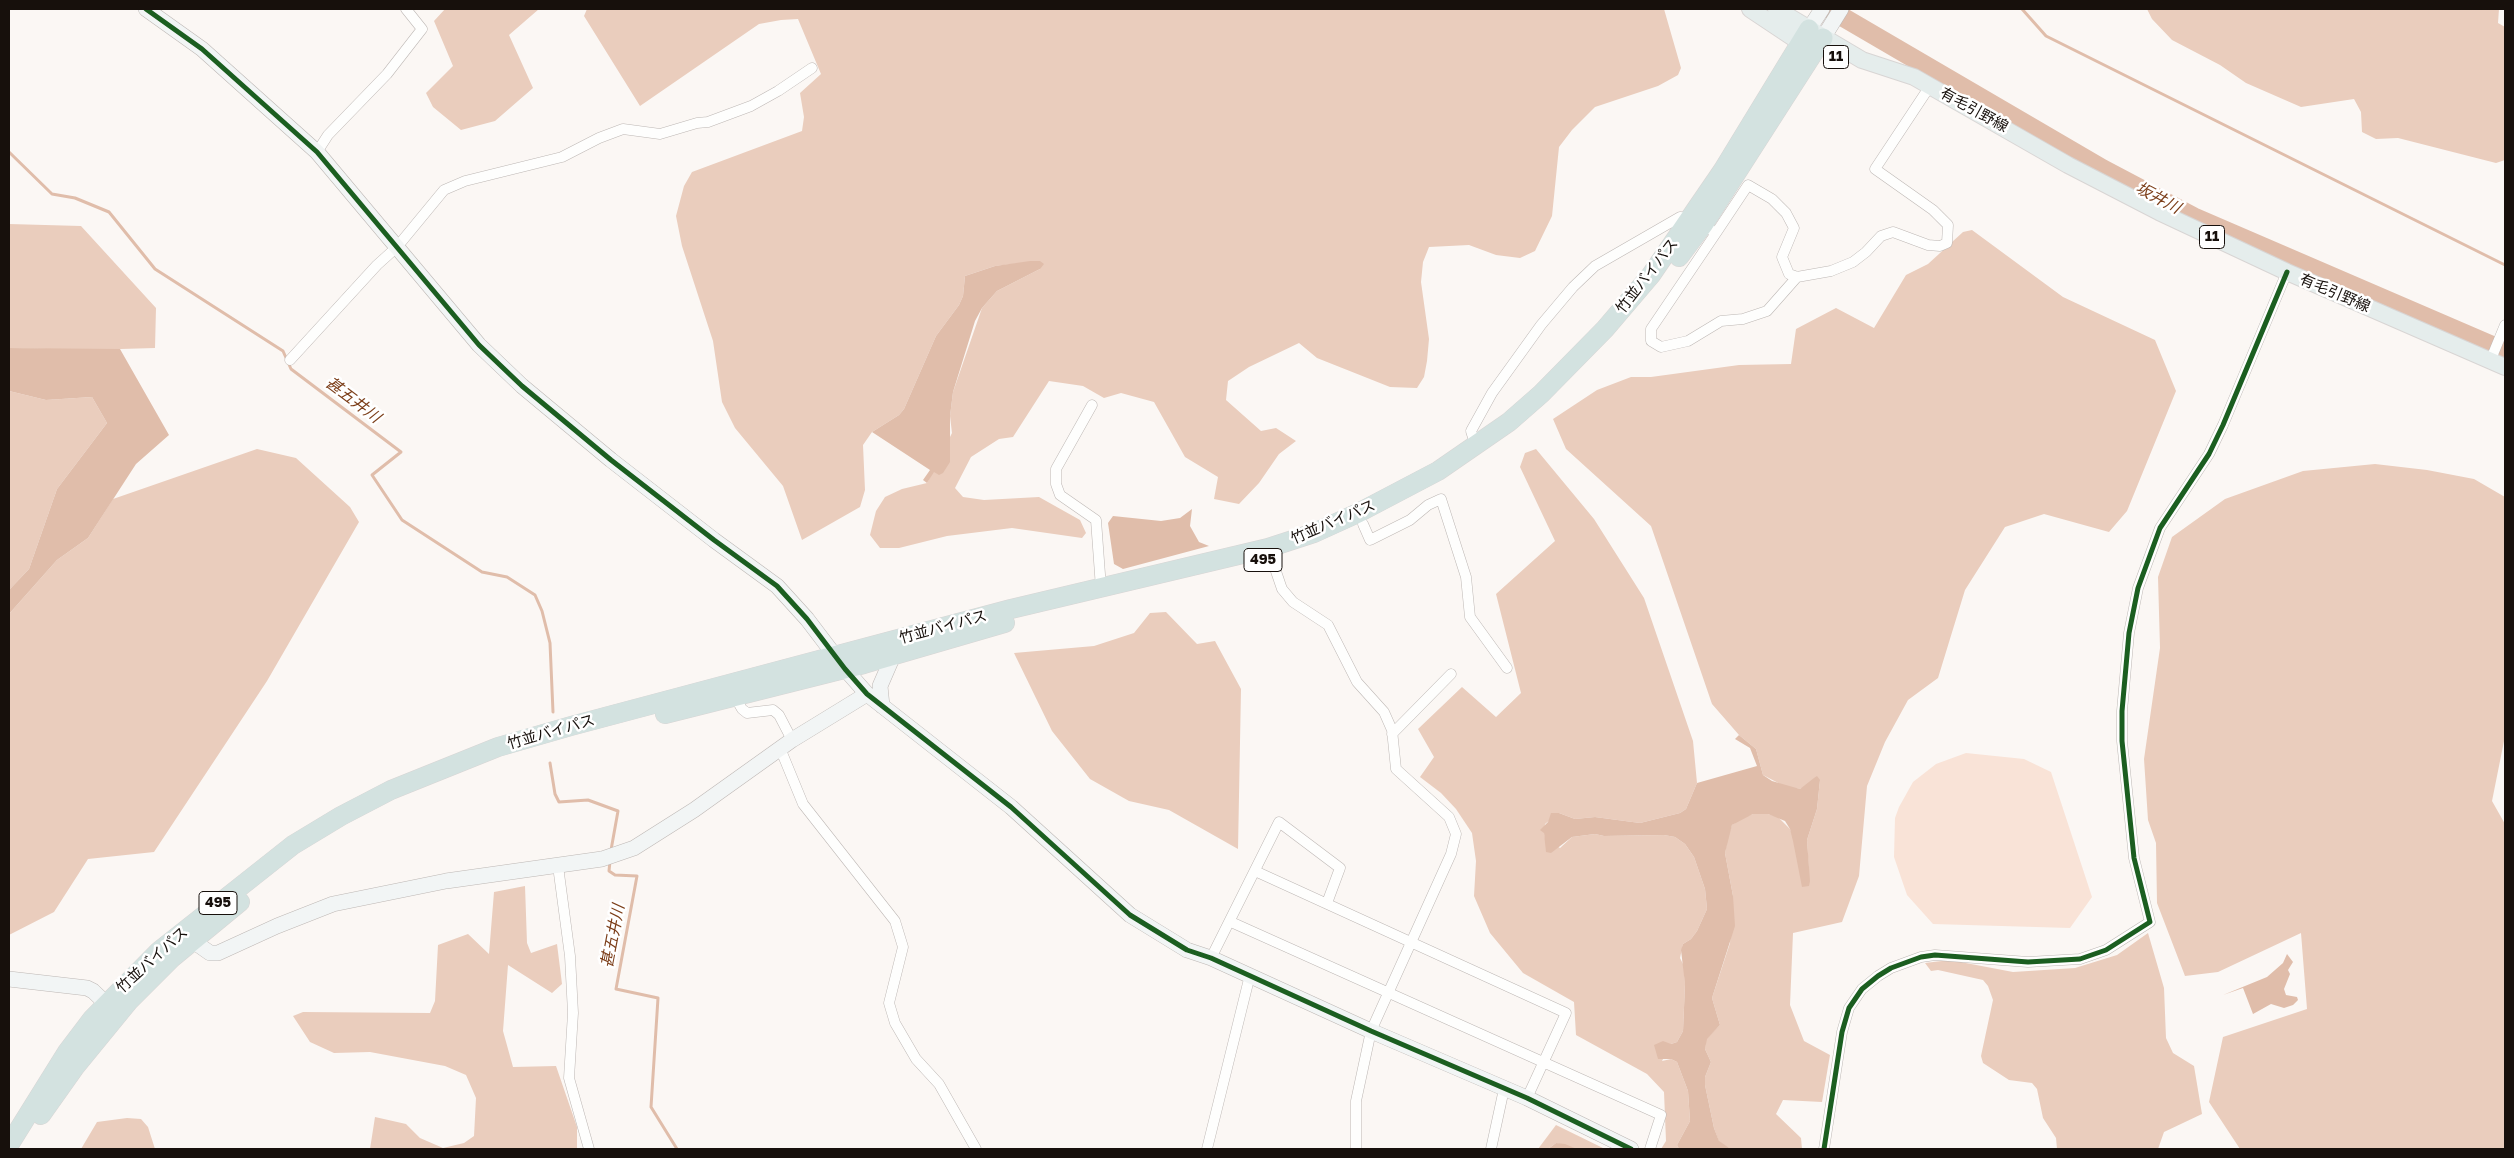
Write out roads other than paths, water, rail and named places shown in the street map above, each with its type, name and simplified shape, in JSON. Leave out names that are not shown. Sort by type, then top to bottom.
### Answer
[{"type":"highway","name":"竹並バイパス","points":[[19,1149],[111,1009],[159,951],[293,845],[341,816],[391,790],[502,746],[840,662],[893,656],[1008,622],[1161,587],[1363,524],[1399,507],[1459,471],[1524,424],[1611,339],[1662,280],[1703,225],[1813,40]]},
{"type":"highway","name":"竹並バイパス","points":[[9,1145],[67,1052],[111,1009],[268,878],[301,854],[367,815],[421,789],[507,756],[735,697],[1011,608],[1269,553],[1358,514],[1438,472],[1476,447],[1541,394],[1605,329],[1651,275],[1703,225]]},
{"type":"main road","name":"有毛引野線","points":[[1750,9],[1813,40],[1862,60],[1914,77],[2124,194],[2287,272],[2496,360]]},
{"type":"main road","name":"有毛引野線","points":[[1776,9],[1813,40]]},
{"type":"street","points":[[146,9],[202,49],[317,152],[479,344],[522,386],[611,460],[777,586],[808,619],[867,694],[1011,808],[1130,915],[1187,950],[1211,958],[1370,1031],[1527,1098],[1631,1149]]},
{"type":"street","points":[[317,152],[328,134],[387,74],[422,29],[406,9]]},
{"type":"street","points":[[1813,40],[1821,10]]},
{"type":"street","points":[[1813,40],[1837,14]]},
{"type":"street","points":[[290,360],[397,247],[444,190],[465,181],[562,158],[599,138],[623,129],[660,134],[697,123],[708,122],[751,106],[778,91],[812,68]]},
{"type":"street","points":[[1796,277],[1767,311],[1743,319],[1721,321],[1688,341],[1661,347],[1651,340],[1651,329],[1703,225],[1748,185],[1772,199],[1786,213],[1794,228],[1782,257],[1789,274],[1796,277],[1831,271],[1853,262],[1881,236],[1893,232],[1928,245],[1940,246],[1947,243],[1948,225],[1933,210],[1875,169],[1930,86]]},
{"type":"street","points":[[1476,447],[1471,432],[1492,393],[1541,325],[1573,287],[1595,266],[1680,218],[1703,225]]},
{"type":"street","points":[[1824,1149],[1842,1032],[1849,1008],[1862,989],[1878,976],[1898,965],[1921,957],[1934,955],[2028,962],[2080,959],[2106,950],[2150,922],[2134,858],[2122,741],[2122,711],[2129,633],[2138,588],[2160,528],[2208,454],[2222,425],[2287,272]]},
{"type":"street","points":[[2496,360],[2499,341],[2505,324]]},
{"type":"street","points":[[1092,405],[1056,469],[1056,484],[1060,495],[1096,520],[1101,588]]},
{"type":"street","points":[[1363,524],[1370,540],[1410,520],[1428,505],[1441,499],[1466,577],[1470,617],[1507,668]]},
{"type":"street","points":[[1269,553],[1282,589],[1293,602],[1328,625],[1357,682],[1384,712],[1392,734],[1396,769],[1449,817],[1456,834],[1451,854],[1370,1031],[1356,1101],[1356,1149]]},
{"type":"street","points":[[882,706],[880,686],[893,656]]},
{"type":"street","points":[[1392,734],[1451,674]]},
{"type":"street","points":[[192,941],[202,950],[218,953],[277,926],[334,904],[446,881],[602,859],[634,848],[694,810],[786,744],[867,694]]},
{"type":"street","points":[[735,697],[742,709],[747,713],[773,710],[779,714],[803,804],[895,922],[902,947],[889,1003],[895,1023],[916,1059],[939,1084],[976,1149]]},
{"type":"street","points":[[1211,958],[1231,922],[1279,822],[1340,868],[1327,903]]},
{"type":"street","points":[[558,866],[570,956],[573,1013],[569,1078],[589,1149]]},
{"type":"street","points":[[1255,871],[1410,940],[1566,1013],[1527,1098]]},
{"type":"street","points":[[1231,922],[1661,1115],[1650,1149]]},
{"type":"street","points":[[1207,1149],[1250,975]]},
{"type":"street","points":[[9,979],[94,990],[111,1009]]},
{"type":"street","points":[[1491,1149],[1504,1089]]},
{"type":"waterway","name":"坂井川","points":[[1829,9],[2103,169],[2194,217],[2505,351]]},
{"type":"waterway","points":[[2022,9],[2046,36],[2505,265]]},
{"type":"waterway","name":"甚五井川","points":[[9,152],[52,194],[75,198],[109,212],[155,269],[283,351],[291,369],[401,452],[372,475],[402,520],[482,572],[507,577],[535,595],[542,611],[550,643],[553,712]]},
{"type":"waterway","name":"甚五井川","points":[[550,763],[555,794],[559,802],[588,800],[618,811],[611,850]]},
{"type":"waterway","name":"甚五井川","points":[[610,861],[609,871],[615,875],[637,876],[616,989],[658,998],[651,1107],[677,1149]]}]
